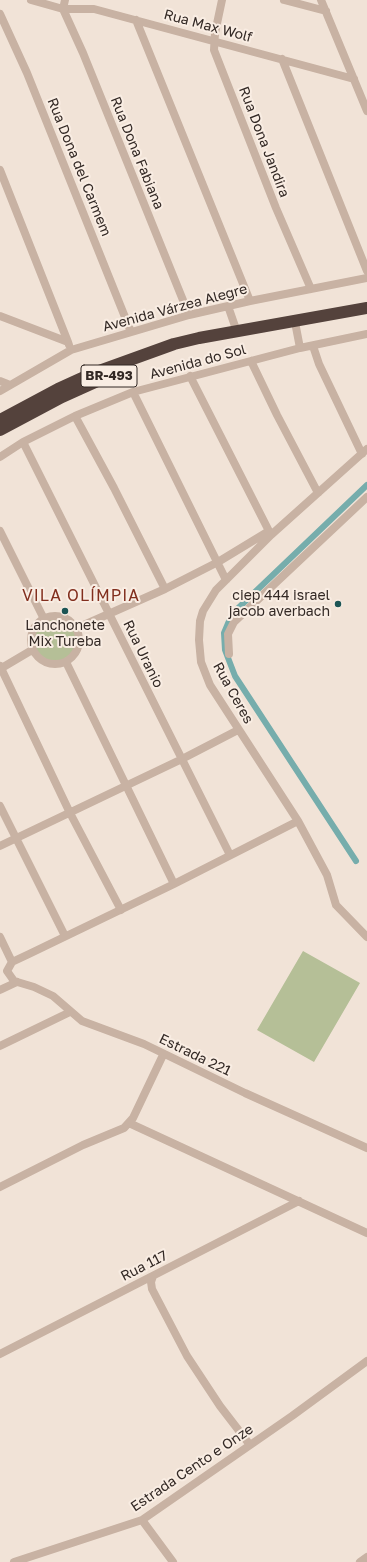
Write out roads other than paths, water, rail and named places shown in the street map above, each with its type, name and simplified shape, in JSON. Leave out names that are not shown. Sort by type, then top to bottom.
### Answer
[{"type":"highway","name":"BR-493","points":[[0,420],[58,389],[110,367],[174,344],[367,308]]},
{"type":"highway","name":"BR-493","points":[[0,430],[94,382],[223,334]]},
{"type":"street","name":"Rua Max Wolf","points":[[30,0],[62,9],[94,10],[136,20],[354,78]]},
{"type":"street","points":[[62,9],[65,0]]},
{"type":"street","name":"Rua Dona Jandira","points":[[222,0],[214,41],[214,50],[276,208],[311,289]]},
{"type":"street","points":[[284,0],[326,11]]},
{"type":"street","points":[[321,0],[367,111]]},
{"type":"street","name":"Rua Dona Fabiana","points":[[62,9],[83,53],[189,315]]},
{"type":"street","name":"Rua Dona del Carmem","points":[[0,14],[27,73],[131,332]]},
{"type":"street","points":[[136,20],[250,300]]},
{"type":"street","points":[[282,59],[367,271]]},
{"type":"street","points":[[0,170],[69,346]]},
{"type":"street","name":"Avenida Várzea Alegre","points":[[0,391],[69,346],[131,332],[189,315],[250,300],[367,278]]},
{"type":"street","points":[[228,306],[237,332]]},
{"type":"street","points":[[0,316],[69,346]]},
{"type":"street","points":[[295,322],[300,348]]},
{"type":"street","name":"Avenida do Sol","points":[[0,457],[23,442],[75,416],[133,392],[300,348],[367,334]]},
{"type":"street","points":[[313,346],[324,376],[364,451]]},
{"type":"street","points":[[251,361],[277,415],[318,493]]},
{"type":"street","points":[[77,628],[165,589],[270,533],[190,376]]},
{"type":"street","points":[[0,381],[10,385]]},
{"type":"street","points":[[133,392],[226,580]]},
{"type":"street","points":[[75,416],[114,488],[165,589]]},
{"type":"street","name":"Rua Uranio","points":[[23,442],[230,855]]},
{"type":"street","name":"Rua Ceres","points":[[364,451],[318,493],[270,533],[216,590],[203,611],[199,640],[200,662],[210,685],[298,821],[328,875],[338,908],[367,937]]},
{"type":"street","points":[[229,654],[228,634],[234,622],[367,497]]},
{"type":"street","points":[[0,531],[44,619]]},
{"type":"street","points":[[53,616],[62,617],[71,621],[77,628],[80,636],[79,646],[66,662],[59,664],[48,664],[39,658],[32,650],[32,632],[39,622],[44,619],[53,616]]},
{"type":"street","points":[[32,650],[0,668],[70,813],[121,910]]},
{"type":"street","points":[[66,662],[174,884]]},
{"type":"street","points":[[0,846],[182,759],[238,730]]},
{"type":"street","points":[[0,806],[65,936]]},
{"type":"street","points":[[17,982],[11,979],[3,970],[12,962],[174,884],[298,821]]},
{"type":"street","points":[[0,937],[12,962]]},
{"type":"street","points":[[0,990],[17,982]]},
{"type":"street","name":"Estrada 221","points":[[17,982],[49,994],[82,1021],[144,1044],[163,1055],[367,1148]]},
{"type":"street","points":[[0,1046],[70,1012]]},
{"type":"street","points":[[0,1187],[83,1145],[124,1128],[130,1123],[163,1055]]},
{"type":"street","points":[[130,1123],[367,1233]]},
{"type":"street","name":"Rua 117","points":[[0,1354],[299,1201]]},
{"type":"street","points":[[153,1276],[151,1282],[152,1289],[187,1356],[220,1406],[250,1445]]},
{"type":"street","name":"Estrada Cento e Onze","points":[[14,1562],[142,1520],[367,1361]]},
{"type":"street","points":[[142,1520],[173,1562]]},
{"type":"street","points":[[360,1562],[367,1557]]},
{"type":"waterway","points":[[356,861],[235,676],[225,650],[224,633],[232,614],[367,485]]},
{"type":"place","name":"ciep 444 israel jacob averbach","points":[[338,604]]},
{"type":"place","name":"Lanchonete Mix Tureba","points":[[65,611]]},
{"type":"district","name":"VILA OLÍMPIA","points":[[81,596]]}]
